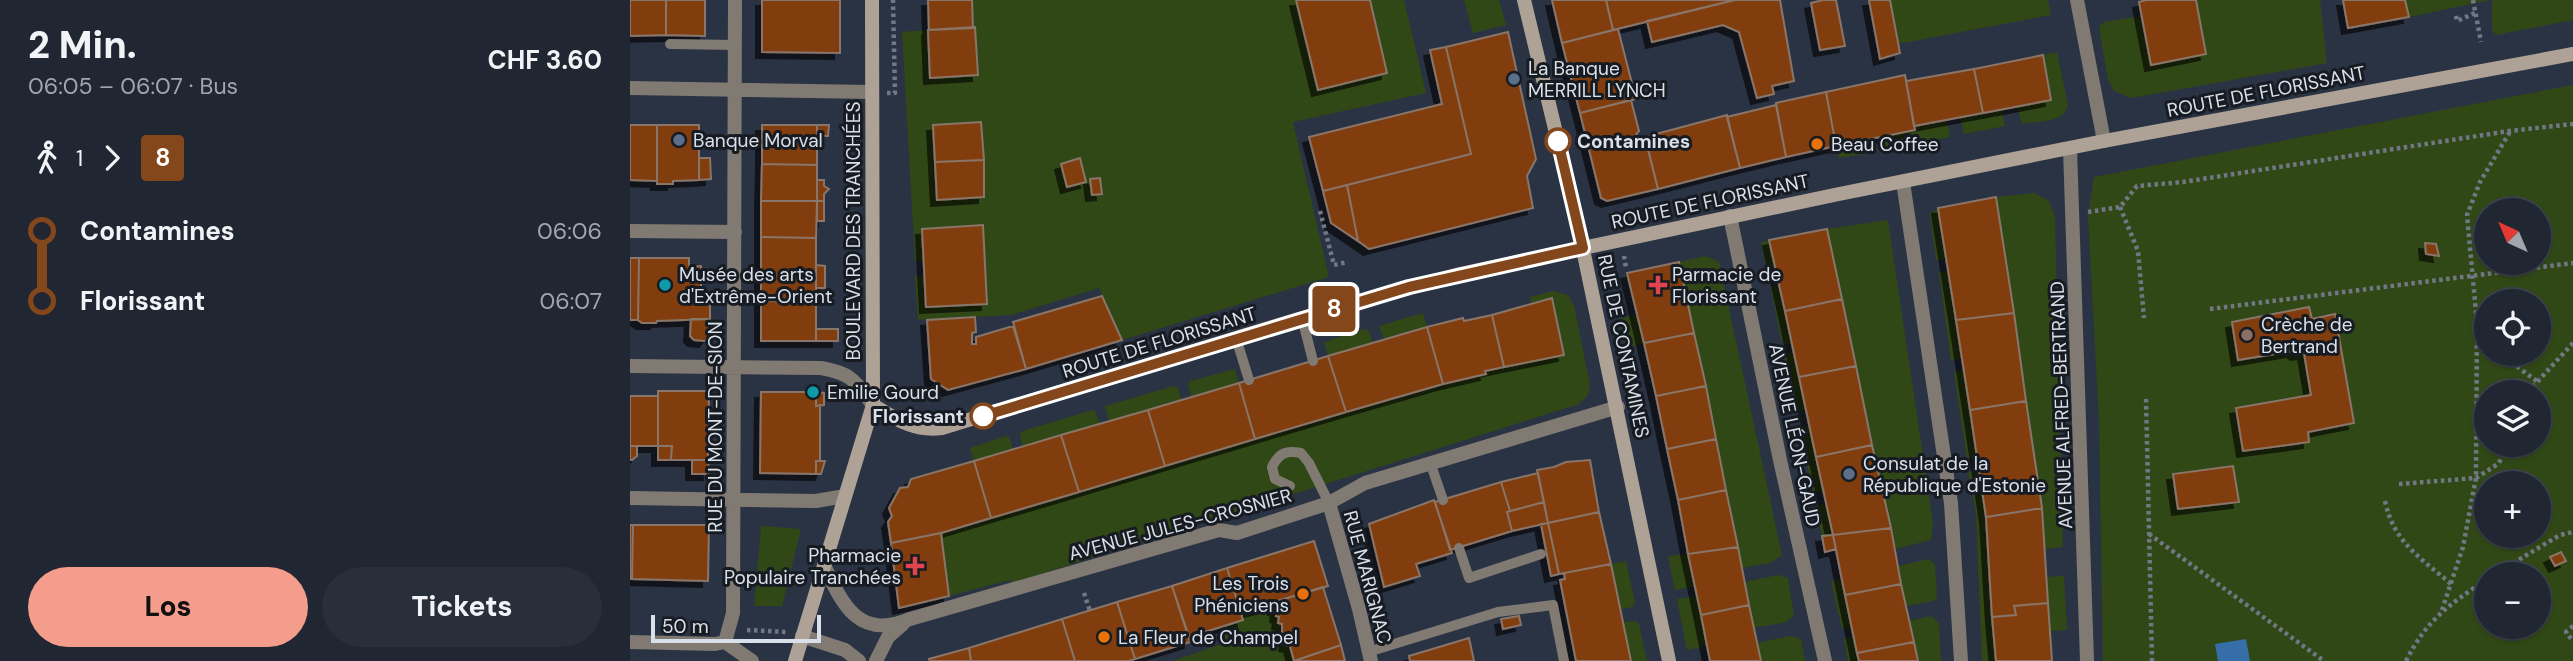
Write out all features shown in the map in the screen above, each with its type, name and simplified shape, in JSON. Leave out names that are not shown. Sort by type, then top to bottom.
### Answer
[{"type":"main road","name":"BOULEVARD DES TRANCHÉES","points":[[795,661],[873,405],[872,0]]},
{"type":"main road","name":"RUE DE CONTAMINES","points":[[1524,0],[1618,407],[1669,661]]},
{"type":"main road","name":"ROUTE DE FLORISSANT","points":[[873,405],[905,425],[929,430],[942,428],[1409,287],[1903,181],[2573,54]]},
{"type":"street","name":"RUE DU MONT-DE-SION","points":[[725,642],[733,613],[735,0]]},
{"type":"street","points":[[2077,0],[2104,141]]},
{"type":"street","points":[[630,88],[872,92]]},
{"type":"street","name":"AVENUE ALFRED-BERTRAND","points":[[2070,149],[2087,661]]},
{"type":"street","points":[[1903,181],[1951,503],[1961,661]]},
{"type":"street","name":"AVENUE LÉON-GAUD","points":[[1730,216],[1825,661]]},
{"type":"street","points":[[630,231],[735,232]]},
{"type":"street","points":[[630,366],[821,368],[842,372],[852,378],[873,405]]},
{"type":"street","name":"AVENUE JULES-CROSNIER","points":[[824,565],[840,598],[856,617],[873,626],[895,625],[1219,530],[1237,533],[1328,503],[1365,483],[1618,407]]},
{"type":"street","points":[[630,498],[816,501],[845,496]]},
{"type":"street","name":"RUE MARIGNAC","points":[[1328,503],[1369,656]]},
{"type":"street","points":[[876,661],[888,637],[910,619]]},
{"type":"street","points":[[802,636],[845,650],[859,661]]},
{"type":"street","points":[[630,642],[725,642],[752,661]]},
{"type":"lane","points":[[670,44],[735,45]]},
{"type":"lane","points":[[1301,318],[1314,360]]},
{"type":"lane","points":[[1236,338],[1249,380]]},
{"type":"lane","points":[[1290,486],[1275,479],[1272,467],[1278,456],[1289,450],[1301,453],[1309,463],[1328,503]]},
{"type":"lane","points":[[1430,462],[1443,500]]},
{"type":"lane","points":[[1458,548],[1468,578],[1541,554]]},
{"type":"lane","points":[[1369,656],[1498,612],[1553,605],[1564,661]]},
{"type":"path","points":[[2473,0],[2481,42]]},
{"type":"path","points":[[2456,16],[2457,21],[2475,13]]},
{"type":"path","points":[[2087,212],[2120,207],[2137,186],[2183,183],[2511,130],[2573,124]]},
{"type":"path","points":[[2474,300],[2467,215],[2480,182],[2511,130]]},
{"type":"path","points":[[2120,207],[2138,251],[2144,318]]},
{"type":"path","points":[[1320,211],[1334,265],[1348,262]]},
{"type":"path","points":[[2210,309],[2573,263]]},
{"type":"path","points":[[2540,380],[2573,343]]},
{"type":"path","points":[[2476,471],[2477,366]]},
{"type":"path","points":[[2516,366],[2535,380]]},
{"type":"path","points":[[2146,399],[2152,661]]},
{"type":"path","points":[[2487,471],[2498,464],[2503,457]]},
{"type":"path","points":[[2399,484],[2474,478]]},
{"type":"path","points":[[2442,610],[2463,547],[2474,489]]},
{"type":"path","points":[[2385,501],[2390,522],[2402,541],[2451,584]]},
{"type":"path","points":[[2515,562],[2560,535],[2573,532]]},
{"type":"path","points":[[2148,534],[2324,661]]},
{"type":"path","points":[[2406,661],[2414,645],[2442,610],[2474,588]]},
{"type":"path","points":[[1084,593],[1090,611]]},
{"type":"path","points":[[2573,626],[2566,632],[2573,641]]},
{"type":"path","points":[[725,642],[746,629],[781,631],[802,636]]},
{"type":"green space","points":[[972,0],[1404,0],[1426,93],[1293,122],[1329,277],[1122,340],[1099,288],[1011,315],[918,320],[915,276],[925,276],[923,261],[915,261],[902,32],[928,30],[930,78],[977,75]]},
{"type":"green space","points":[[1464,0],[1499,0],[1506,25],[1473,33]]},
{"type":"green space","points":[[1890,0],[2048,0],[2051,15],[1898,44]]},
{"type":"green space","points":[[2196,0],[2320,0],[2327,63],[2131,98],[2114,91],[2108,80],[2099,27],[2104,22],[2142,16],[2152,65],[2206,54]]},
{"type":"green space","points":[[2405,0],[2490,0],[2409,17]]},
{"type":"green space","points":[[2492,0],[2573,0],[2573,20],[2496,35],[2492,30]]},
{"type":"green space","points":[[2057,52],[2068,105],[2066,111],[2050,120],[2022,124],[2017,106],[2051,100],[2043,55]]},
{"type":"green space","points":[[2573,85],[2573,661],[2103,661],[2099,421],[2088,216],[2094,177]]},
{"type":"green space","points":[[2002,110],[2005,126],[1964,134],[1960,117]]},
{"type":"green space","points":[[1947,120],[1950,137],[1886,149],[1883,136],[1915,130],[1914,126]]},
{"type":"green space","points":[[1868,140],[1870,153],[1839,158],[1836,146]]},
{"type":"green space","points":[[2035,193],[2049,201],[2055,217],[2063,547],[2045,549],[1996,197]]},
{"type":"green space","points":[[1938,208],[1947,259],[1936,260],[1930,214]]},
{"type":"green space","points":[[1888,220],[1933,523],[1931,540],[1895,549],[1827,229]]},
{"type":"green space","points":[[1769,240],[1778,277],[1771,278],[1768,275],[1761,243]]},
{"type":"green space","points":[[1706,256],[1719,262],[1782,555],[1770,563],[1742,568],[1679,262]]},
{"type":"green space","points":[[1949,271],[1962,358],[1951,360],[1939,272]]},
{"type":"green space","points":[[1779,285],[1792,343],[1786,345],[1781,340],[1771,287]]},
{"type":"green space","points":[[1553,291],[1568,295],[1574,305],[1590,385],[1588,395],[1579,404],[1012,583],[1010,580],[949,596],[941,533],[1346,412],[1485,374],[1485,371],[1564,355],[1552,298],[1531,303],[1530,297]]},
{"type":"green space","points":[[1423,313],[1427,327],[1384,339],[1379,326]]},
{"type":"green space","points":[[1637,314],[1644,343],[1625,348],[1619,319]]},
{"type":"green space","points":[[1364,329],[1369,331],[1373,343],[1328,356],[1324,342]]},
{"type":"green space","points":[[1794,352],[1806,411],[1796,413],[1784,356]]},
{"type":"green space","points":[[1235,369],[1239,383],[1191,397],[1188,384],[1190,381]]},
{"type":"green space","points":[[1964,370],[1977,457],[1967,459],[1954,372]]},
{"type":"green space","points":[[1177,387],[1182,400],[1109,421],[1105,406]]},
{"type":"green space","points":[[1095,411],[1100,424],[1022,446],[1020,432]]},
{"type":"green space","points":[[1809,426],[1823,492],[1813,493],[1800,428]]},
{"type":"green space","points":[[1009,437],[1013,449],[974,461],[970,448]]},
{"type":"green space","points":[[1979,470],[1986,517],[1996,661],[1982,661],[1976,513],[1968,472]]},
{"type":"green space","points":[[1826,504],[1833,535],[1822,536],[1816,505]]},
{"type":"green space","points":[[761,526],[801,529],[782,606],[754,606]]},
{"type":"green space","points":[[1688,554],[1695,586],[1675,590],[1668,556]]},
{"type":"green space","points":[[1929,559],[1935,565],[1937,597],[1933,601],[1906,606],[1898,566]]},
{"type":"green space","points":[[1626,561],[1635,603],[1632,607],[1620,609],[1611,564]]},
{"type":"green space","points":[[1778,575],[1788,578],[1794,616],[1786,622],[1754,628],[1745,582]]},
{"type":"green space","points":[[2064,576],[2067,630],[2050,631],[2046,577]]},
{"type":"green space","points":[[1842,579],[1852,627],[1842,629],[1831,581]]},
{"type":"green space","points":[[1697,596],[1707,646],[1687,650],[1677,599]]},
{"type":"green space","points":[[1271,604],[1277,610],[1278,623],[1282,624],[1282,638],[1286,638],[1285,645],[1290,646],[1294,661],[1173,661],[1227,642],[1222,626],[1243,620],[1241,613]]},
{"type":"green space","points":[[1931,616],[1939,623],[1941,661],[1918,661],[1909,621]]},
{"type":"green space","points":[[1636,621],[1647,661],[1631,661],[1623,622]]},
{"type":"green space","points":[[1790,636],[1801,639],[1805,661],[1761,661],[1757,643]]},
{"type":"green space","points":[[1854,636],[1859,661],[1848,661],[1844,639]]},
{"type":"water","points":[[2246,639],[2250,661],[2218,661],[2215,644]]},
{"type":"building","points":[[630,0],[666,0],[666,35],[630,36]]},
{"type":"building","points":[[666,0],[705,0],[705,36],[666,35]]},
{"type":"building","points":[[762,0],[840,0],[840,53],[762,52]]},
{"type":"building","points":[[928,0],[972,0],[973,28],[929,30]]},
{"type":"building","points":[[1296,0],[1370,0],[1387,73],[1318,90]]},
{"type":"building","points":[[1552,0],[1606,0],[1613,30],[1562,43]]},
{"type":"building","points":[[1606,0],[1735,0],[1613,30]]},
{"type":"building","points":[[1735,0],[1780,0],[1794,81],[1772,86],[1774,94],[1757,98],[1739,32],[1723,25],[1652,42],[1647,21]]},
{"type":"building","points":[[1836,0],[1845,46],[1820,50],[1811,3]]},
{"type":"building","points":[[1869,0],[1890,0],[1900,53],[1880,59]]},
{"type":"building","points":[[2196,0],[2206,54],[2151,65],[2139,2]]},
{"type":"building","points":[[2343,0],[2405,0],[2409,17],[2348,28]]},
{"type":"building","points":[[975,27],[978,75],[930,78],[928,30]]},
{"type":"building","points":[[1618,29],[1636,99],[1580,113],[1562,43]]},
{"type":"building","points":[[1508,32],[1536,159],[1527,176],[1533,208],[1369,249],[1358,241],[1347,185],[1471,154],[1446,47]]},
{"type":"building","points":[[1446,47],[1471,154],[1323,191],[1309,137],[1442,104],[1430,50]]},
{"type":"building","points":[[2043,55],[2051,100],[1983,113],[1974,69]]},
{"type":"building","points":[[1974,69],[1983,113],[1914,126],[1906,81]]},
{"type":"building","points":[[1905,75],[1915,130],[1836,146],[1826,92]]},
{"type":"building","points":[[1826,92],[1836,146],[1786,157],[1776,103]]},
{"type":"building","points":[[1631,100],[1639,131],[1635,136],[1637,142],[1646,142],[1658,189],[1607,201],[1601,198],[1580,113]]},
{"type":"building","points":[[1776,105],[1786,157],[1740,168],[1727,117]]},
{"type":"building","points":[[1727,115],[1740,168],[1658,189],[1645,137]]},
{"type":"building","points":[[981,122],[984,160],[935,162],[933,125]]},
{"type":"building","points":[[630,125],[657,125],[657,181],[630,180]]},
{"type":"building","points":[[657,125],[699,125],[699,180],[657,184]]},
{"type":"building","points":[[762,125],[817,125],[817,165],[762,164]]},
{"type":"building","points":[[817,125],[829,125],[828,136],[817,136]]},
{"type":"building","points":[[699,158],[710,158],[711,179],[699,180]]},
{"type":"building","points":[[1080,158],[1086,182],[1067,187],[1061,164]]},
{"type":"building","points":[[984,160],[984,197],[937,200],[935,162]]},
{"type":"building","points":[[762,164],[817,165],[817,201],[761,201]]},
{"type":"building","points":[[1100,178],[1102,194],[1092,195],[1090,179]]},
{"type":"building","points":[[817,180],[824,180],[824,186],[829,189],[824,194],[824,201],[817,201]]},
{"type":"building","points":[[1347,185],[1358,241],[1331,223],[1323,191]]},
{"type":"building","points":[[1996,197],[2014,313],[1956,320],[1938,208]]},
{"type":"building","points":[[761,201],[817,201],[816,238],[761,237]]},
{"type":"building","points":[[817,201],[824,201],[824,221],[817,221]]},
{"type":"building","points":[[983,225],[987,304],[926,307],[922,229]]},
{"type":"building","points":[[1827,229],[1842,299],[1785,311],[1769,240]]},
{"type":"building","points":[[761,237],[816,238],[816,302],[761,301]]},
{"type":"building","points":[[2425,243],[2436,244],[2439,256],[2426,254]]},
{"type":"building","points":[[630,258],[639,258],[638,320],[630,320]]},
{"type":"building","points":[[639,258],[689,258],[689,267],[701,266],[701,297],[710,297],[710,319],[656,323],[642,323],[638,320]]},
{"type":"building","points":[[1679,262],[1694,333],[1644,343],[1627,273]]},
{"type":"building","points":[[816,265],[825,266],[825,288],[816,288]]},
{"type":"building","points":[[1102,296],[1122,340],[1026,369],[1013,322]]},
{"type":"building","points":[[1552,298],[1564,355],[1504,367],[1492,315]]},
{"type":"building","points":[[1842,299],[1856,366],[1799,377],[1785,311]]},
{"type":"building","points":[[761,301],[816,302],[816,341],[761,341]]},
{"type":"building","points":[[2309,307],[2312,319],[2335,314],[2354,423],[2308,432],[2309,442],[2243,451],[2236,408],[2311,395],[2304,353],[2296,354],[2293,351],[2238,360],[2232,322]]},
{"type":"building","points":[[2014,313],[2026,401],[1970,410],[1956,320]]},
{"type":"building","points":[[1492,315],[1504,367],[1443,384],[1427,327],[1463,318],[1464,321]]},
{"type":"building","points":[[975,317],[976,332],[972,333],[972,344],[976,344],[976,337],[1013,326],[1026,369],[948,390],[931,379],[927,320]]},
{"type":"building","points":[[691,319],[708,319],[709,336],[705,341],[694,340],[690,336]]},
{"type":"building","points":[[1427,327],[1443,384],[1346,412],[1328,356]]},
{"type":"building","points":[[816,329],[838,329],[838,341],[816,341]]},
{"type":"building","points":[[1694,333],[1706,386],[1656,396],[1644,343]]},
{"type":"building","points":[[1328,356],[1346,412],[1255,439],[1239,383]]},
{"type":"building","points":[[1856,366],[1872,445],[1816,457],[1799,377]]},
{"type":"building","points":[[1239,383],[1255,439],[1165,466],[1148,410]]},
{"type":"building","points":[[1706,386],[1716,439],[1667,449],[1656,396]]},
{"type":"building","points":[[658,391],[709,391],[708,460],[671,460],[672,446],[658,446]]},
{"type":"building","points":[[761,392],[816,392],[816,406],[820,405],[820,461],[816,461],[816,474],[760,473]]},
{"type":"building","points":[[816,392],[824,393],[824,405],[816,406]]},
{"type":"building","points":[[630,396],[658,396],[658,446],[630,446]]},
{"type":"building","points":[[2026,401],[2042,508],[1986,517],[1970,410]]},
{"type":"building","points":[[1148,410],[1165,466],[1079,492],[1061,435]]},
{"type":"building","points":[[1061,435],[1079,492],[991,518],[974,461]]},
{"type":"building","points":[[1716,439],[1726,490],[1678,500],[1667,449]]},
{"type":"building","name":"Consulat de la République d'Estonie","points":[[1872,445],[1891,528],[1833,535],[1816,457]]},
{"type":"building","points":[[630,446],[637,446],[637,456],[632,460],[630,460]]},
{"type":"building","points":[[658,446],[672,446],[671,460],[658,460]]},
{"type":"building","points":[[692,460],[708,460],[709,474],[692,474]]},
{"type":"building","points":[[1590,460],[1599,512],[1548,523],[1537,470],[1566,462]]},
{"type":"building","points":[[816,461],[825,461],[821,474],[816,474]]},
{"type":"building","points":[[974,461],[991,518],[941,533],[891,543],[888,522],[892,516],[889,508],[900,488],[908,487],[911,479]]},
{"type":"building","points":[[2233,466],[2239,502],[2178,509],[2173,474]]},
{"type":"building","points":[[1538,473],[1544,502],[1510,511],[1501,482]]},
{"type":"building","points":[[1501,482],[1510,511],[1507,512],[1512,531],[1450,550],[1435,502]]},
{"type":"building","points":[[1726,490],[1738,547],[1688,554],[1678,500]]},
{"type":"building","points":[[1434,500],[1452,553],[1416,564],[1420,576],[1384,587],[1369,524]]},
{"type":"building","points":[[1544,502],[1548,523],[1512,531],[1507,512]]},
{"type":"building","points":[[2042,508],[2048,603],[2014,606],[2016,615],[1992,617],[1986,517]]},
{"type":"building","points":[[1599,512],[1611,564],[1559,574],[1548,523]]},
{"type":"building","points":[[1548,523],[1559,574],[1551,576],[1541,524]]},
{"type":"building","points":[[630,525],[633,525],[632,579],[630,579]]},
{"type":"building","points":[[633,525],[709,525],[708,581],[632,579]]},
{"type":"building","points":[[1891,528],[1901,584],[1845,595],[1833,535]]},
{"type":"building","points":[[941,533],[949,596],[899,608],[891,543]]},
{"type":"building","points":[[1833,535],[1836,549],[1825,552],[1822,536]]},
{"type":"building","points":[[1314,541],[1328,586],[1274,602],[1274,605],[1241,613],[1227,568]]},
{"type":"building","points":[[1738,547],[1749,605],[1701,615],[1688,554]]},
{"type":"building","points":[[2561,552],[2566,561],[2555,566],[2550,557]]},
{"type":"building","points":[[1611,564],[1631,661],[1576,661],[1560,580],[1565,579],[1564,573]]},
{"type":"building","points":[[1227,568],[1243,620],[1189,637],[1172,586]]},
{"type":"building","points":[[1901,584],[1914,642],[1857,653],[1845,595]]},
{"type":"building","points":[[1172,586],[1190,642],[1135,659],[1117,602]]},
{"type":"building","points":[[1323,587],[1341,645],[1294,661],[1290,646],[1285,645],[1286,638],[1282,638],[1282,624],[1278,623],[1279,617],[1276,616],[1274,602]]},
{"type":"building","points":[[1117,602],[1135,659],[1075,661],[1062,619]]},
{"type":"building","points":[[2048,603],[2052,661],[1996,661],[1992,617],[2016,615],[2014,606]]},
{"type":"building","points":[[1749,605],[1761,661],[1710,661],[1701,615]]},
{"type":"building","points":[[1519,616],[1521,625],[1503,629],[1501,619]]},
{"type":"building","points":[[1062,619],[1075,661],[971,661],[969,648]]},
{"type":"building","points":[[1469,638],[1474,661],[1410,661],[1409,656]]},
{"type":"building","points":[[1914,642],[1918,661],[1859,661],[1857,653]]},
{"type":"building","points":[[1341,645],[1345,661],[1294,661]]},
{"type":"building","points":[[969,648],[971,661],[929,659]]},
{"type":"bus line","name":"8","points":[[983,416],[1409,287],[1583,248],[1558,141]]},
{"type":"place","name":"La Banque MERRILL LYNCH","points":[[1514,79]]},
{"type":"place","name":"Banque Morval","points":[[679,140]]},
{"type":"place","name":"Contamines","points":[[1558,141]]},
{"type":"place","name":"Beau Coffee","points":[[1817,144]]},
{"type":"place","name":"Musée des arts d'Extrême-Orient","points":[[665,285]]},
{"type":"place","name":"Parmacie de Florissant","points":[[1658,285]]},
{"type":"place","name":"Crèche de Bertrand","points":[[2247,335]]},
{"type":"place","name":"Emilie Gourd","points":[[813,392]]},
{"type":"place","name":"Florissant","points":[[983,416]]},
{"type":"place","name":"Consulat de la République d'Estonie","points":[[1849,474]]},
{"type":"place","name":"Pharmacie Populaire Tranchées","points":[[915,566]]},
{"type":"place","name":"Les Trois Phéniciens","points":[[1303,594]]},
{"type":"place","name":"La Fleur de Champel","points":[[1104,637]]}]
